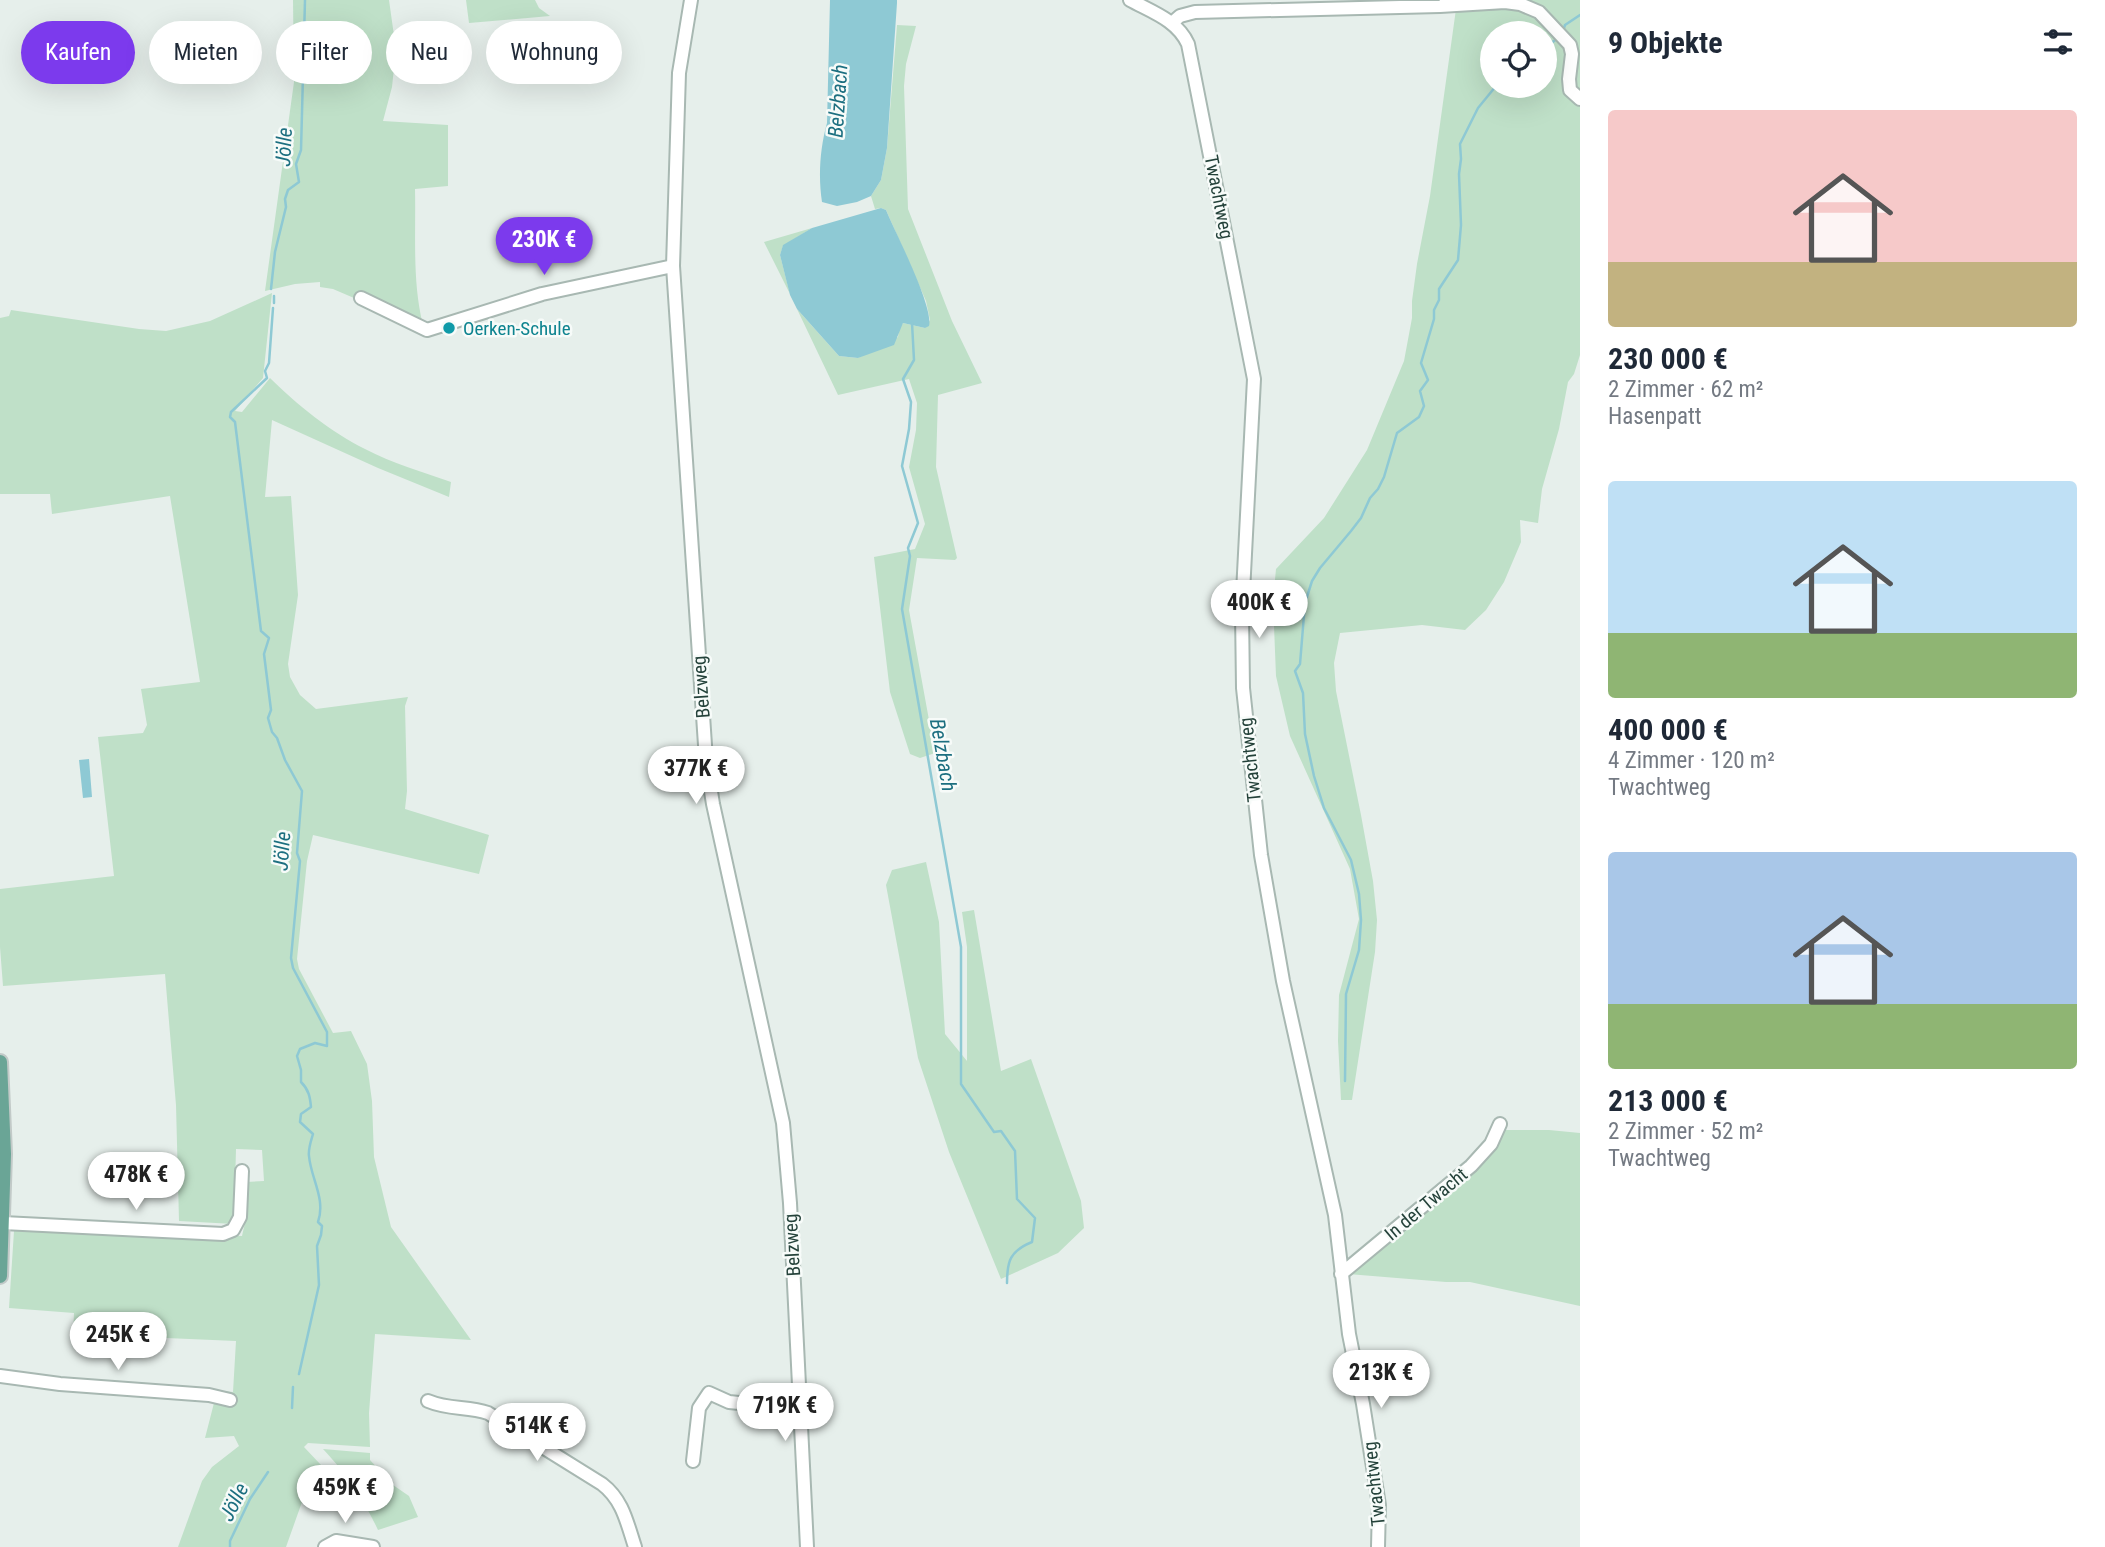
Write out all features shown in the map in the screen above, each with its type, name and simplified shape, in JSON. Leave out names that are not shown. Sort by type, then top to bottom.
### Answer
[{"type":"main road","points":[[0,1062],[3,1118],[0,1276]]},
{"type":"street","name":"Belzweg","points":[[691,0],[678,86],[673,266],[706,760],[713,804],[783,1123],[790,1203],[807,1547]]},
{"type":"street","points":[[1130,0],[1173,22],[1180,16],[1195,12],[1505,2],[1520,4],[1539,12],[1570,45],[1570,90],[1580,99]]},
{"type":"street","name":"Twachtweg","points":[[1173,22],[1184,35],[1191,57],[1255,379],[1242,612],[1243,688],[1250,760],[1261,855],[1283,981],[1335,1215],[1349,1334],[1370,1440],[1378,1505],[1378,1547]]},
{"type":"street","points":[[361,298],[427,330],[542,294],[673,266]]},
{"type":"street","name":"In der Twacht","points":[[1341,1274],[1471,1166],[1490,1144],[1500,1124]]},
{"type":"street","points":[[3,1223],[223,1234],[233,1230],[240,1217],[242,1171]]},
{"type":"street","points":[[0,1376],[60,1384],[209,1395],[230,1400]]},
{"type":"street","points":[[693,1461],[699,1408],[709,1393],[729,1402],[799,1409]]},
{"type":"street","points":[[428,1401],[443,1407],[477,1409],[488,1413],[612,1491],[621,1505],[635,1547]]},
{"type":"street","points":[[325,1547],[336,1541],[373,1547]]},
{"type":"green space","points":[[293,0],[389,0],[392,21],[386,21],[386,84],[392,84],[383,121],[448,125],[448,186],[415,189],[416,275],[423,325],[359,292],[354,298],[320,287],[320,282],[265,291],[294,84],[372,84],[372,21],[293,21]]},
{"type":"green space","points":[[466,0],[535,0],[539,8],[550,16],[472,23],[469,21]]},
{"type":"green space","points":[[1504,0],[1580,0],[1580,355],[1574,374],[1568,382],[1559,429],[1542,489],[1538,523],[1520,520],[1521,542],[1504,582],[1486,610],[1465,630],[1422,625],[1340,633],[1334,663],[1336,691],[1373,881],[1377,920],[1375,952],[1352,1100],[1341,1100],[1339,995],[1359,919],[1350,869],[1290,736],[1276,676],[1273,601],[1276,569],[1324,518],[1367,450],[1404,361],[1412,318],[1417,264],[1430,196],[1456,9]]},
{"type":"green space","points":[[897,25],[916,26],[906,64],[904,86],[908,209],[952,321],[982,383],[938,395],[936,467],[957,558],[917,558],[909,610],[935,753],[920,758],[910,754],[890,692],[874,557],[915,549],[925,524],[909,467],[916,430],[917,403],[909,379],[838,395],[797,309],[839,356],[858,358],[898,337],[903,323],[925,328],[930,320],[926,301],[886,210],[875,209],[871,196],[881,180],[887,148]]},
{"type":"green space","points":[[812,228],[783,246],[780,255],[790,294],[764,242]]},
{"type":"green space","points":[[272,293],[263,378],[235,411],[242,412],[270,378],[315,417],[352,442],[386,459],[451,482],[449,497],[272,420],[265,497],[291,496],[298,595],[288,664],[290,677],[300,695],[316,709],[408,697],[405,706],[405,809],[489,835],[479,874],[313,835],[307,861],[297,959],[299,969],[333,1033],[351,1031],[367,1064],[372,1101],[374,1157],[391,1227],[471,1340],[375,1334],[369,1413],[370,1447],[308,1443],[304,1447],[321,1465],[340,1496],[324,1491],[302,1502],[286,1547],[178,1547],[202,1481],[212,1467],[239,1446],[234,1436],[205,1438],[214,1403],[212,1390],[233,1392],[236,1341],[73,1334],[74,1313],[9,1308],[14,1231],[28,1228],[242,1236],[246,1218],[246,1182],[264,1181],[262,1150],[236,1149],[234,1224],[179,1221],[176,1105],[165,974],[3,986],[0,889],[114,876],[98,737],[143,733],[147,725],[141,689],[200,682],[170,496],[52,514],[50,494],[0,494],[0,318],[9,316],[11,310],[166,331],[210,321]]},
{"type":"green space","points":[[926,862],[939,922],[945,1034],[967,1061],[967,947],[962,912],[974,910],[1001,1071],[1031,1059],[1081,1201],[1084,1228],[1058,1253],[1001,1279],[949,1152],[918,1058],[886,885],[892,870]]},
{"type":"green space","points":[[1500,1130],[1580,1133],[1580,1306],[1470,1282],[1348,1274]]},
{"type":"green space","points":[[323,1449],[370,1453],[370,1460],[393,1485],[409,1496],[418,1517],[378,1530],[354,1487]]},
{"type":"water","points":[[830,0],[897,0],[887,148],[881,180],[871,196],[837,206],[822,202],[820,182],[821,152],[827,123]]},
{"type":"water","points":[[881,208],[886,210],[913,269],[926,303],[929,326],[925,328],[903,323],[894,345],[858,358],[839,356],[797,309],[790,295],[780,255],[783,245],[812,228]]},
{"type":"water","points":[[89,759],[92,797],[83,798],[79,760]]},
{"type":"waterway","name":"Jölle","points":[[271,289],[275,252],[286,207],[285,199],[288,190],[299,182],[296,164],[301,150],[305,0]]},
{"type":"waterway","points":[[1563,31],[1565,25],[1580,15]]},
{"type":"waterway","points":[[1345,1081],[1346,994],[1359,950],[1359,894],[1351,860],[1324,808],[1314,776],[1305,734],[1303,693],[1295,671],[1300,664],[1305,603],[1312,581],[1361,518],[1370,498],[1378,489],[1397,433],[1419,417],[1424,406],[1420,391],[1428,380],[1421,363],[1439,300],[1439,289],[1458,260],[1461,225],[1460,144],[1478,108],[1486,98]]},
{"type":"waterway","name":"Jölle","points":[[274,296],[274,303]]},
{"type":"waterway","name":"Jölle","points":[[273,308],[269,363],[265,371],[267,378],[231,412],[230,417],[235,422],[261,631],[269,638],[264,654],[271,710],[268,718],[285,760],[302,791],[297,853],[300,861],[291,958],[293,968],[327,1032],[327,1046],[315,1043],[300,1049],[297,1056],[301,1082],[309,1094],[311,1107],[301,1114],[300,1122],[313,1134],[309,1156],[319,1197],[318,1222],[322,1226],[317,1246],[319,1285],[299,1374]]},
{"type":"waterway","name":"Belzbach","points":[[912,323],[914,360],[903,379],[911,402],[902,466],[918,523],[908,548],[910,556],[902,609],[961,947],[961,1084],[994,1132],[1001,1131],[1015,1151],[1017,1199],[1035,1218],[1032,1242],[1014,1253],[1008,1269],[1007,1283]]},
{"type":"waterway","name":"Jölle","points":[[292,1408],[293,1387]]},
{"type":"waterway","name":"Jölle","points":[[230,1547],[230,1541],[250,1499],[268,1472]]},
{"type":"place","name":"Oerken-Schule","points":[[449,328]]}]
